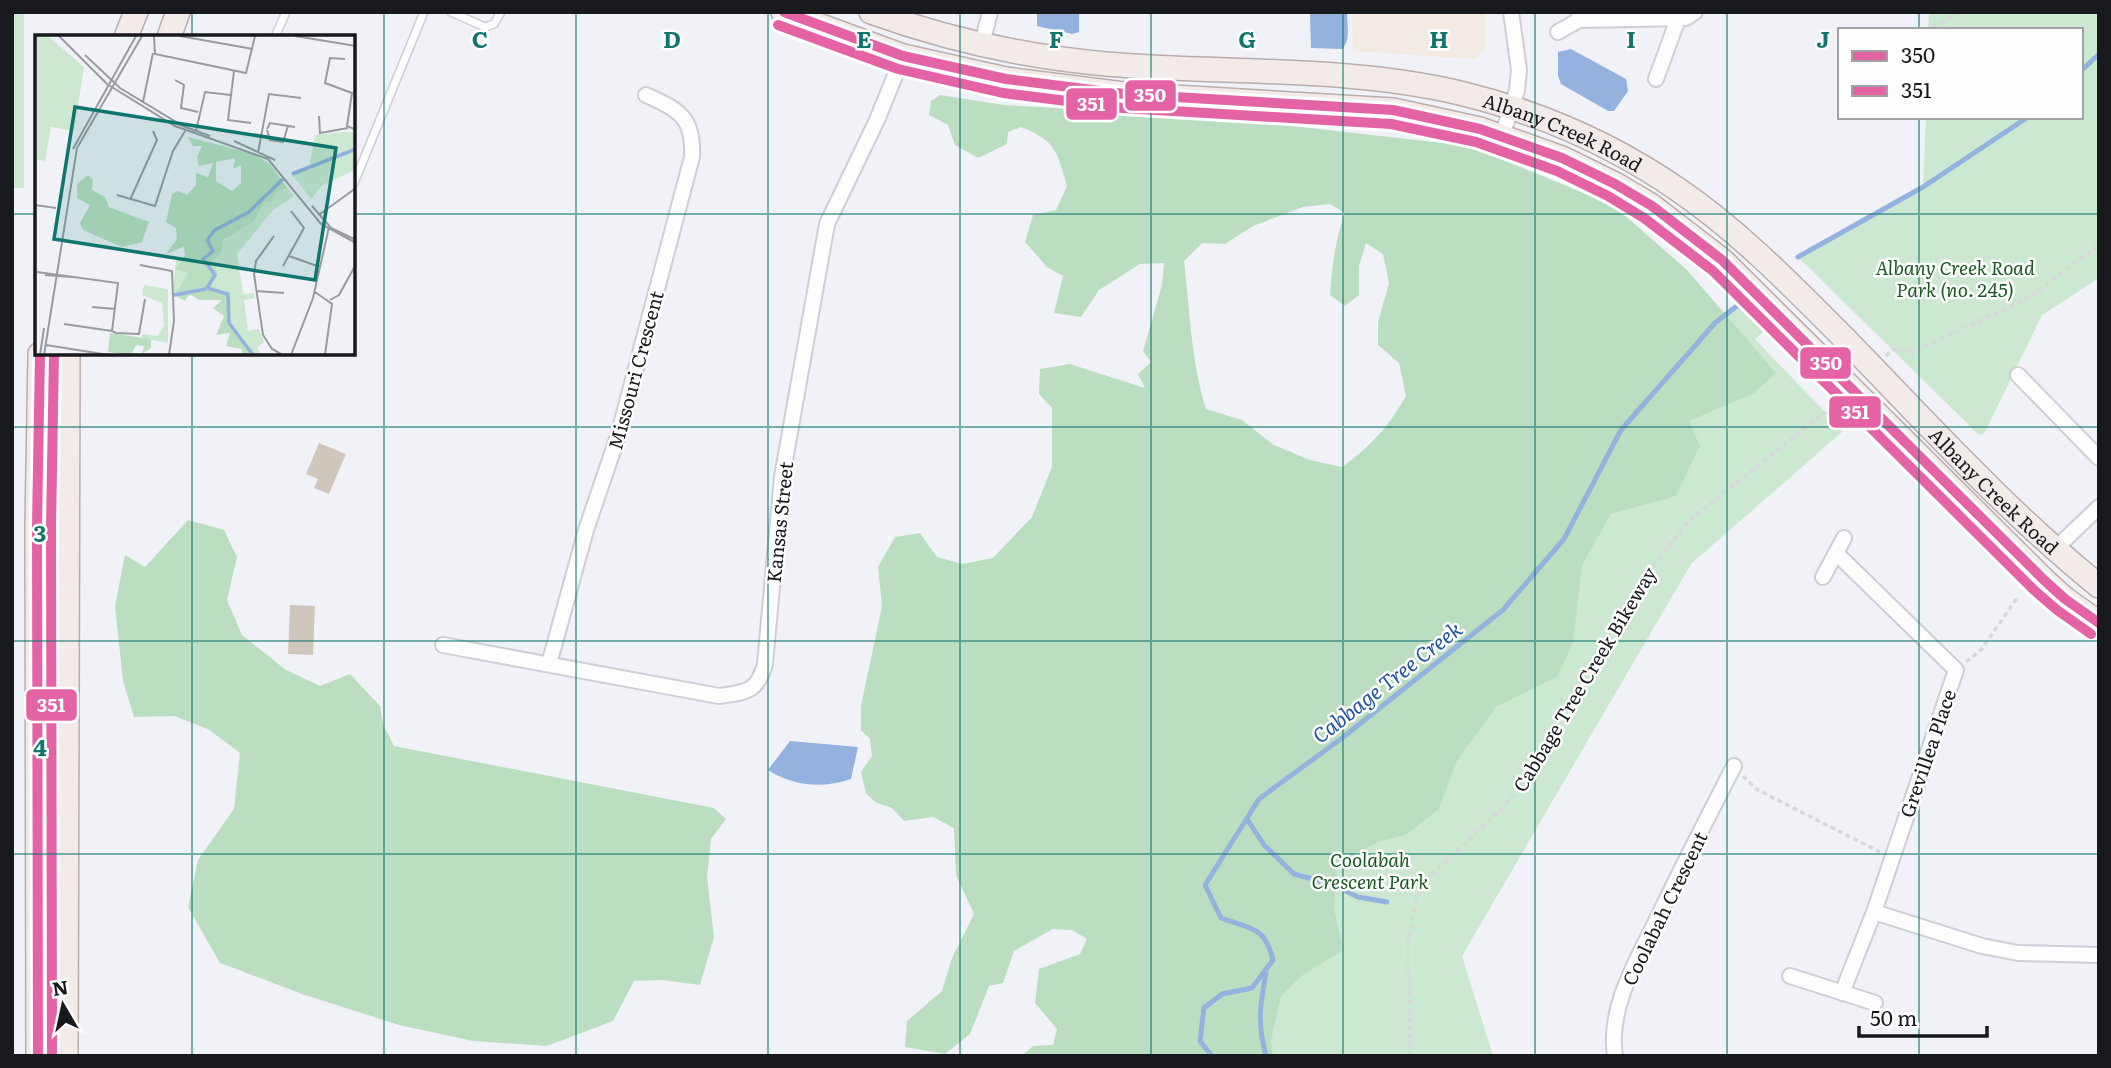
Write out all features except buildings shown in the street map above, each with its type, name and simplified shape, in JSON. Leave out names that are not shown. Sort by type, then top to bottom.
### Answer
[{"type":"main road","points":[[127,35],[136,12]]},
{"type":"main road","points":[[170,35],[178,12]]},
{"type":"main road","name":"Albany Creek Road","points":[[783,12],[842,36],[903,56],[966,72],[1045,86],[1393,110],[1451,121],[1562,158],[1615,184],[1674,221],[1738,274],[2045,580],[2065,599],[2099,623]]},
{"type":"main road","name":"Albany Creek Road","points":[[871,12],[982,44],[1105,64],[1387,81],[1461,94],[1511,108],[1577,133],[1623,156],[1678,189],[1724,224],[1776,270],[2055,549],[2099,586]]},
{"type":"main road","points":[[38,1056],[37,526],[40,355]]},
{"type":"main road","points":[[66,1056],[68,355]]},
{"type":"street","points":[[982,44],[990,12]]},
{"type":"street","points":[[1502,136],[1519,70],[1511,12]]},
{"type":"street","points":[[1558,32],[1579,16],[1678,19],[1686,18],[1695,12]]},
{"type":"street","points":[[1656,79],[1678,19]]},
{"type":"street","name":"Kansas Street","points":[[443,645],[719,696],[746,692],[760,681],[765,664],[782,477],[827,224],[877,120],[903,56]]},
{"type":"street","name":"Missouri Crescent","points":[[549,664],[586,530],[618,436],[692,157],[693,139],[688,123],[681,113],[646,95]]},
{"type":"street","points":[[2018,375],[2099,458]]},
{"type":"street","points":[[2055,549],[2099,507]]},
{"type":"street","points":[[1823,577],[1844,538]]},
{"type":"street","name":"Grevillea Place","points":[[1836,553],[1956,670],[1874,912],[1842,993]]},
{"type":"street","name":"Coolabah Crescent","points":[[1615,1056],[1613,1046],[1624,990],[1734,766]]},
{"type":"street","points":[[1874,912],[1982,946],[2018,953],[2099,955]]},
{"type":"street","points":[[1790,976],[1875,1003]]},
{"type":"lane","points":[[276,35],[286,12]]},
{"type":"lane","points":[[355,181],[424,12]]},
{"type":"lane","points":[[451,12],[485,27],[494,24],[501,12]]},
{"type":"path","points":[[1932,27],[1961,12]]},
{"type":"path","points":[[1885,357],[1894,349],[1913,352],[2028,298],[2099,245]]},
{"type":"path","name":"Cabbage Tree Creek Bikeway","points":[[1410,1056],[1408,943],[1416,900],[1425,881],[1518,790],[1634,590],[1688,521],[1827,412],[1846,411],[1853,407]]},
{"type":"path","points":[[1956,670],[1982,650],[2017,598]]},
{"type":"path","points":[[1734,766],[1756,789],[1891,858]]},
{"type":"shaded area","points":[[1352,12],[1485,12],[1485,48],[1476,59],[1353,51]]},
{"type":"green space","points":[[12,12],[24,12],[24,188],[12,188]]},
{"type":"green space","name":"Albany Creek Road Park (no. 245)","points":[[1929,12],[2099,12],[2099,278],[2042,315],[1984,434],[1978,434],[1798,257],[1923,187],[1926,119],[2083,119],[2083,28],[1928,28]]},
{"type":"green space","points":[[940,95],[1004,105],[1194,115],[1469,146],[1613,205],[1687,270],[1776,373],[1754,393],[1689,421],[1700,446],[1676,496],[1611,514],[1582,565],[1573,642],[1558,676],[1496,707],[1457,761],[1438,810],[1405,835],[1381,841],[1337,863],[1334,908],[1343,950],[1304,974],[1281,996],[1271,1041],[1273,1056],[1021,1056],[1033,1046],[1053,1045],[1057,1029],[1035,1003],[1039,969],[1080,954],[1087,939],[1072,930],[1053,929],[1014,951],[1003,983],[989,986],[970,1034],[945,1054],[905,1047],[907,1021],[942,991],[952,958],[974,914],[956,875],[954,828],[933,817],[904,821],[892,808],[875,802],[866,793],[861,772],[872,756],[870,739],[861,730],[861,706],[882,606],[878,567],[895,537],[920,533],[937,557],[962,564],[993,558],[1032,517],[1052,467],[1052,408],[1039,394],[1040,369],[1070,364],[1145,388],[1138,374],[1151,362],[1143,351],[1162,285],[1164,263],[1140,264],[1099,290],[1081,317],[1054,313],[1063,276],[1047,267],[1025,242],[1033,215],[1056,210],[1067,186],[1061,164],[1053,149],[1042,137],[1021,127],[1008,132],[1007,144],[978,158],[955,145],[948,125],[929,115],[931,101]],"holes":[[[1330,204],[1345,213],[1334,254],[1330,295],[1345,306],[1359,295],[1359,266],[1366,243],[1383,254],[1389,283],[1378,322],[1378,345],[1399,363],[1406,396],[1378,435],[1342,467],[1310,460],[1274,445],[1242,420],[1206,409],[1194,354],[1184,261],[1202,243],[1225,244],[1253,226],[1303,207]]]},
{"type":"green space","name":"Coolabah Crescent Park","points":[[1738,305],[1766,329],[1755,339],[1843,431],[1691,564],[1462,956],[1493,1056],[1212,1056],[1269,944],[1715,323]]},
{"type":"green space","points":[[188,520],[224,530],[237,557],[227,600],[242,635],[286,670],[320,686],[350,674],[380,706],[383,724],[394,746],[714,808],[726,819],[711,839],[707,877],[714,937],[700,985],[662,980],[634,981],[613,1021],[547,1046],[473,1041],[399,1025],[302,994],[220,963],[188,907],[198,860],[234,809],[240,753],[208,729],[174,716],[134,717],[123,681],[115,606],[125,555],[145,567]]},
{"type":"water","points":[[1037,12],[1079,12],[1079,32],[1072,34],[1037,26]]},
{"type":"water","points":[[1310,12],[1347,12],[1348,37],[1342,49],[1311,48]]},
{"type":"water","points":[[1571,49],[1626,79],[1628,91],[1614,111],[1608,111],[1561,84],[1558,76],[1558,52]]},
{"type":"water","points":[[790,741],[858,747],[851,779],[819,785],[798,783],[768,770]]},
{"type":"waterway","name":"Cabbage Tree Creek","points":[[2083,69],[2099,54]]},
{"type":"waterway","name":"Cabbage Tree Creek","points":[[1798,257],[1923,187],[2025,119]]},
{"type":"waterway","name":"Cabbage Tree Creek","points":[[1212,1056],[1200,1041],[1204,1008],[1222,994],[1252,988],[1273,960],[1266,941],[1255,930],[1221,918],[1205,885],[1259,799],[1342,738],[1503,610],[1564,539],[1621,430],[1715,323],[1738,305]]},
{"type":"waterway","points":[[1247,819],[1264,845],[1294,874],[1331,884],[1358,897],[1387,902]]},
{"type":"waterway","points":[[1266,973],[1260,1014],[1266,1056]]},
{"type":"transit line","name":"350","points":[[784,12],[903,56],[1006,79],[1124,94],[1393,110],[1480,129],[1562,158],[1652,206],[1722,260],[2045,581],[2099,623]]},
{"type":"transit line","name":"351","points":[[778,25],[898,69],[1003,93],[1123,108],[1391,124],[1476,142],[1557,171],[1608,196],[1644,218],[1713,271],[2035,591],[2091,634]]},
{"type":"transit line","name":"350","points":[[38,1056],[37,526],[40,355]]},
{"type":"transit line","name":"351","points":[[52,1056],[51,526],[54,355]]}]
